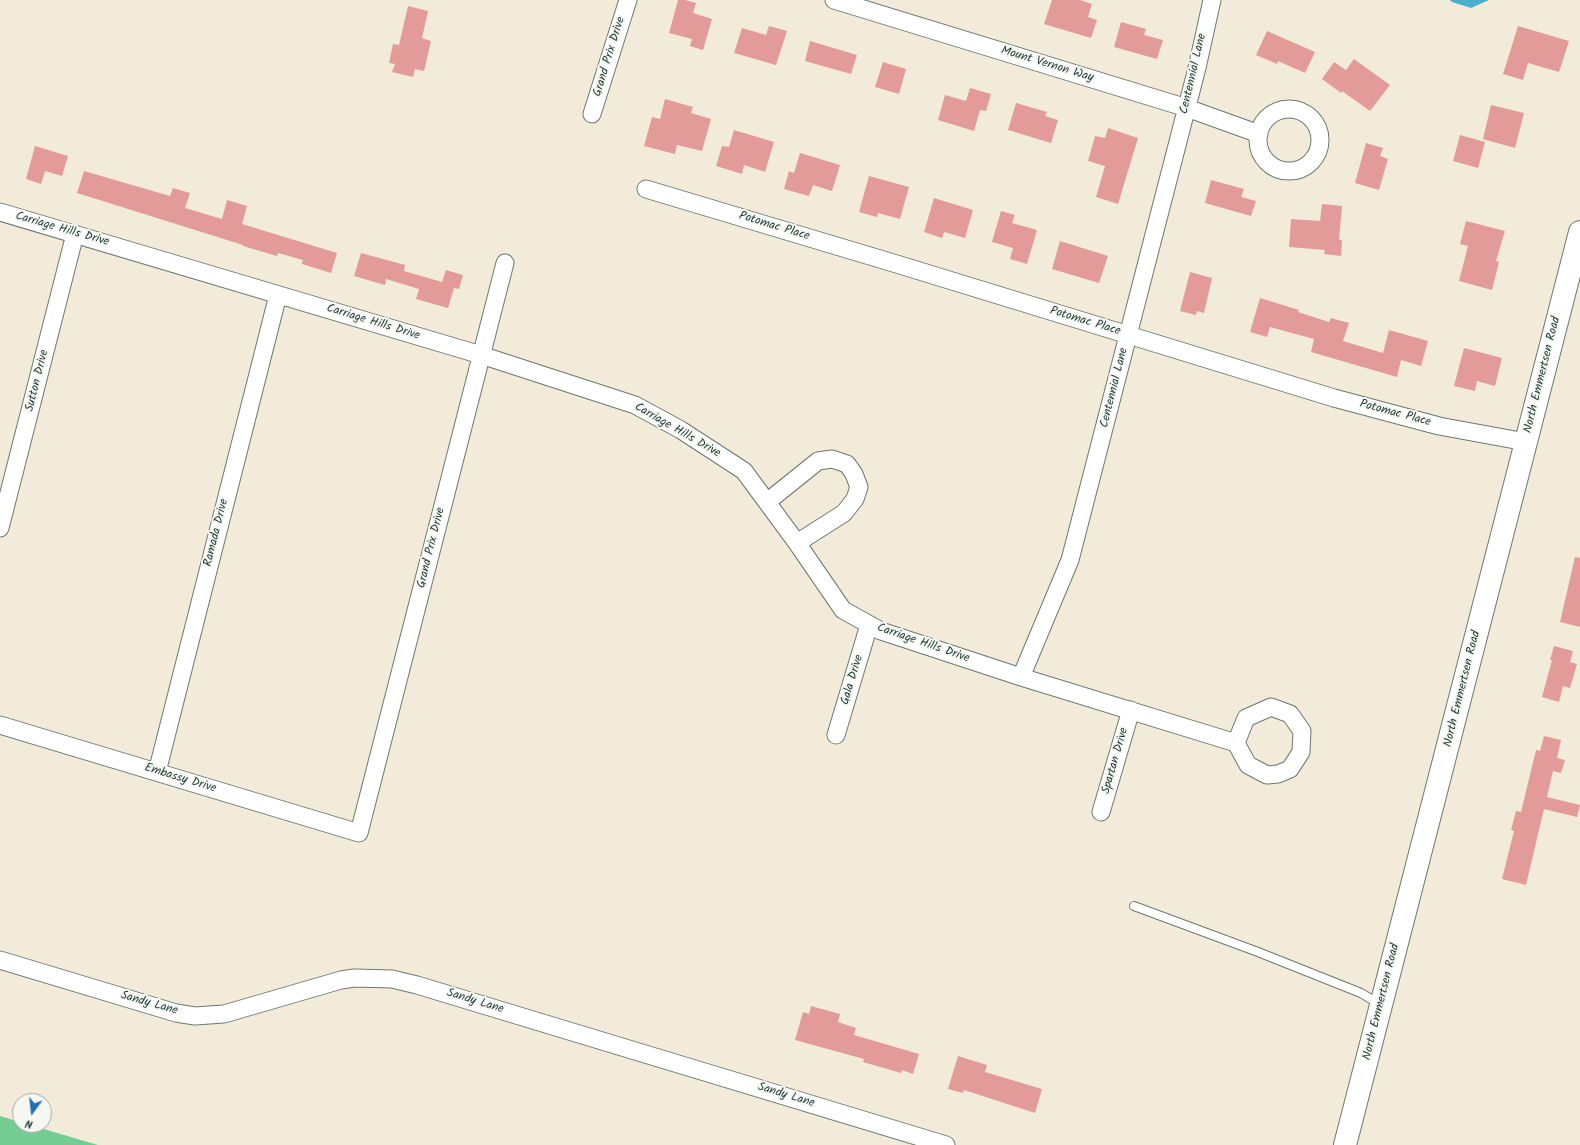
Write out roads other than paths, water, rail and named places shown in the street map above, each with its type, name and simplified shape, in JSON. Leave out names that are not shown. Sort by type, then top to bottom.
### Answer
[{"type":"street","name":"Grand Prix Drive","points":[[592,114],[628,0]]},
{"type":"street","name":"Mount Vernon Way","points":[[834,0],[1187,108],[1259,134]]},
{"type":"street","name":"Centennial Lane","points":[[1020,676],[1070,560],[1187,108],[1212,0]]},
{"type":"street","name":"Potomac Place","points":[[646,189],[1334,398],[1439,426],[1526,442]]},
{"type":"street","name":"Carriage Hills Drive","points":[[0,212],[481,355],[634,405],[681,430],[744,471],[797,543],[843,610],[869,625],[881,631],[1020,676],[1236,743]]},
{"type":"street","name":"North Emmertsen Road","points":[[1346,1145],[1580,232]]},
{"type":"street","name":"Sutton Drive","points":[[0,528],[75,234]]},
{"type":"street","name":"Grand Prix Drive","points":[[359,833],[504,263]]},
{"type":"street","name":"Ramada Drive","points":[[156,772],[278,295]]},
{"type":"street","points":[[767,502],[818,461],[832,459],[846,464],[854,474],[859,487],[855,499],[844,513],[797,543]]},
{"type":"street","name":"Gala Drive","points":[[836,735],[869,625]]},
{"type":"street","name":"Spartan Drive","points":[[1101,812],[1131,710]]},
{"type":"street","name":"Embassy Drive","points":[[0,725],[359,833]]},
{"type":"street","name":"Sandy Lane","points":[[0,960],[176,1013],[195,1016],[224,1014],[341,980],[354,978],[392,979],[417,985],[946,1145]]},
{"type":"lane","points":[[1134,906],[1258,952],[1361,993],[1381,1005]]},
{"type":"water","points":[[1450,0],[1489,0],[1471,8]]}]
